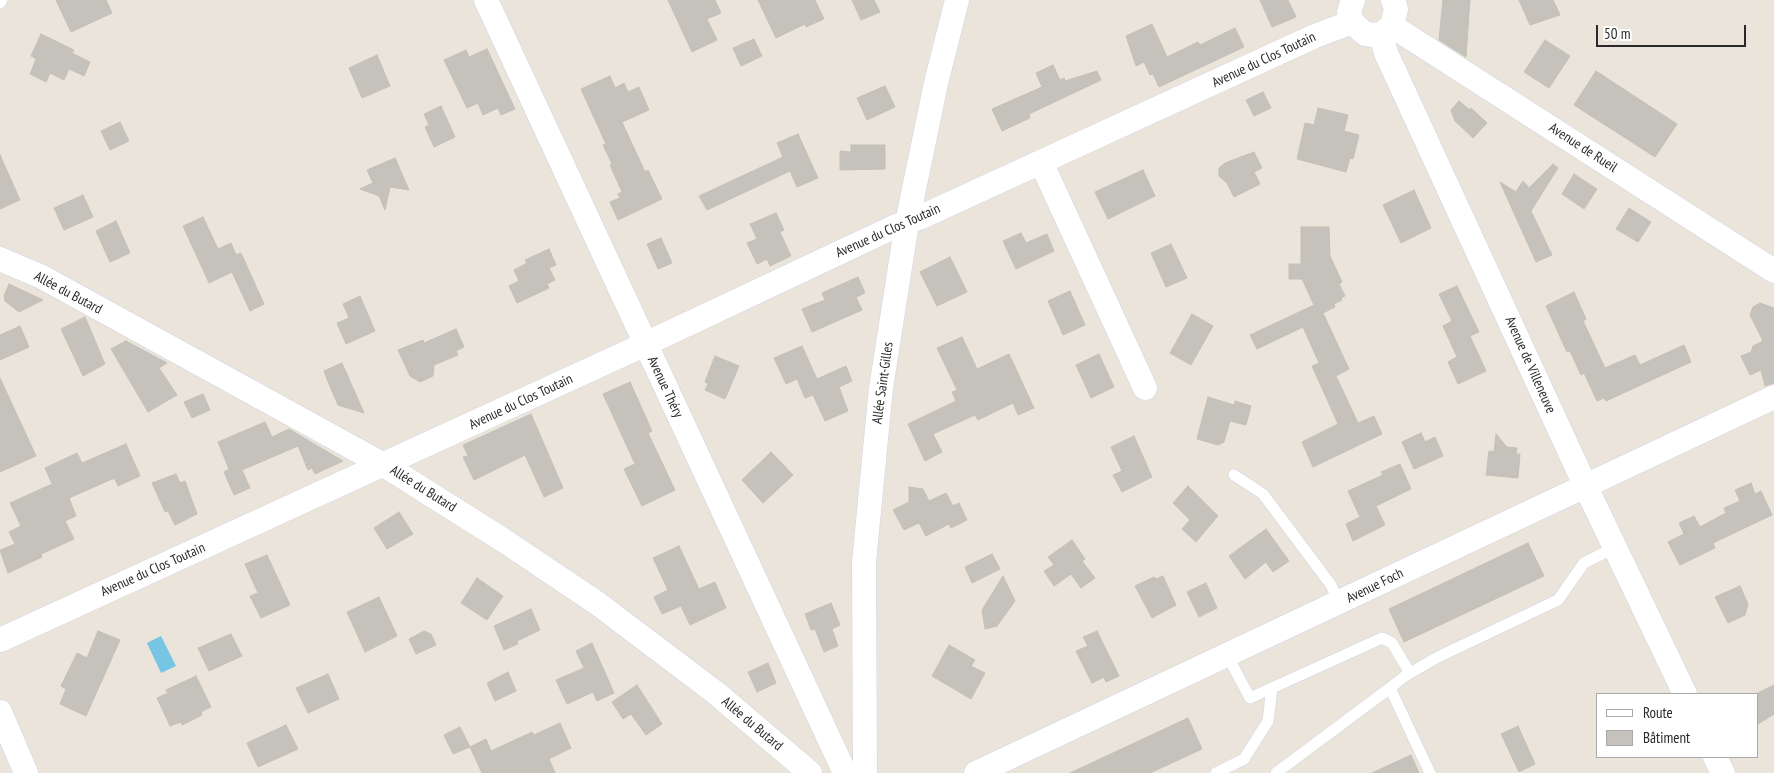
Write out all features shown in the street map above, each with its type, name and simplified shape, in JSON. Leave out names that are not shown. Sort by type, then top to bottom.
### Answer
[{"type":"street","name":"Avenue Théry","points":[[486,0],[845,773]]},
{"type":"street","name":"Allée Saint-Gilles","points":[[866,773],[864,562],[881,388],[907,223],[936,83],[957,0]]},
{"type":"street","points":[[1387,30],[1396,18],[1395,1]]},
{"type":"street","name":"Avenue du Clos Toutain","points":[[0,640],[384,465],[896,226],[907,223],[1310,38],[1352,11],[1365,34],[1387,30]]},
{"type":"street","name":"Avenue de Rueil","points":[[1387,30],[1774,271]]},
{"type":"street","name":"Avenue de Villeneuve","points":[[1387,30],[1386,53],[1614,548],[1685,693]]},
{"type":"street","points":[[1041,162],[1145,388]]},
{"type":"street","name":"Allée du Butard","points":[[0,260],[42,278],[384,465],[496,535],[597,603],[716,693],[810,773]]},
{"type":"street","name":"Avenue Foch","points":[[976,773],[1774,397]]},
{"type":"street","points":[[0,712],[26,773]]},
{"type":"street","points":[[1716,758],[1723,773]]},
{"type":"lane","points":[[0,4],[2,0]]},
{"type":"lane","points":[[1234,475],[1264,494],[1331,585],[1339,603]]},
{"type":"lane","points":[[1281,772],[1410,673],[1438,657],[1558,600],[1584,563],[1614,548]]},
{"type":"lane","points":[[1227,655],[1250,698],[1382,638],[1392,643],[1410,673]]},
{"type":"lane","points":[[1216,773],[1244,759],[1268,721],[1272,688]]},
{"type":"lane","points":[[1390,688],[1430,773]]},
{"type":"water","points":[[161,636],[176,666],[161,673],[147,643]]},
{"type":"building","points":[[56,0],[106,0],[112,13],[71,32]]},
{"type":"building","points":[[668,0],[715,0],[721,13],[707,19],[717,40],[692,52]]},
{"type":"building","points":[[758,0],[815,0],[824,19],[806,27],[805,24],[776,38]]},
{"type":"building","points":[[852,0],[874,0],[880,12],[861,20]]},
{"type":"building","points":[[1260,0],[1288,0],[1296,17],[1272,27]]},
{"type":"building","points":[[1443,0],[1470,0],[1466,57],[1439,40]]},
{"type":"building","points":[[1519,0],[1553,0],[1560,15],[1530,25]]},
{"type":"building","points":[[1152,24],[1167,57],[1198,42],[1200,45],[1235,28],[1244,47],[1159,87],[1153,74],[1150,75],[1144,62],[1136,66],[1126,36]]},
{"type":"building","points":[[41,34],[74,50],[72,53],[90,62],[84,76],[69,69],[64,80],[50,73],[46,82],[30,74],[36,59],[31,56]]},
{"type":"building","points":[[754,39],[762,56],[741,66],[733,48]]},
{"type":"building","points":[[1545,40],[1570,56],[1549,88],[1524,72]]},
{"type":"building","points":[[487,49],[515,109],[501,115],[498,108],[483,115],[478,103],[467,108],[444,60],[466,50],[469,57]]},
{"type":"building","points":[[377,55],[390,86],[362,98],[349,68]]},
{"type":"building","points":[[1053,65],[1060,80],[1064,78],[1065,81],[1097,71],[1101,80],[1029,114],[1030,118],[1002,131],[992,109],[1042,87],[1036,73]]},
{"type":"building","points":[[1596,71],[1677,124],[1655,157],[1574,105]]},
{"type":"building","points":[[610,76],[615,88],[624,83],[628,92],[639,87],[649,110],[622,122],[645,172],[648,170],[662,199],[618,220],[610,202],[620,198],[618,194],[622,192],[603,145],[606,144],[581,89]]},
{"type":"building","points":[[885,86],[895,107],[867,120],[857,98]]},
{"type":"building","points":[[1263,92],[1271,108],[1254,116],[1246,100]]},
{"type":"building","points":[[1459,101],[1470,110],[1471,108],[1487,123],[1473,138],[1455,121],[1451,110]]},
{"type":"building","points":[[441,106],[455,137],[434,147],[425,127],[429,125],[424,114]]},
{"type":"building","points":[[1318,108],[1348,115],[1344,131],[1359,135],[1353,159],[1350,158],[1346,172],[1297,159],[1305,123],[1314,125]]},
{"type":"building","points":[[120,122],[129,141],[110,150],[101,131]]},
{"type":"building","points":[[798,134],[818,178],[797,187],[790,171],[707,210],[699,196],[783,157],[777,143]]},
{"type":"building","points":[[851,145],[885,145],[885,169],[840,170],[840,151],[851,152]]},
{"type":"building","points":[[1254,152],[1262,168],[1254,172],[1260,184],[1234,197],[1227,183],[1219,176],[1219,168],[1225,163]]},
{"type":"building","points":[[0,155],[20,200],[0,209]]},
{"type":"building","points":[[395,158],[409,190],[390,187],[385,210],[379,196],[360,189],[373,183],[367,170]]},
{"type":"building","points":[[1553,164],[1558,168],[1531,211],[1552,255],[1536,262],[1500,182],[1516,192],[1523,181],[1529,188]]},
{"type":"building","points":[[1143,170],[1155,196],[1108,219],[1095,192]]},
{"type":"building","points":[[1574,174],[1597,189],[1584,209],[1562,194]]},
{"type":"building","points":[[1414,190],[1431,228],[1401,243],[1383,205]]},
{"type":"building","points":[[83,195],[93,217],[64,230],[54,208]]},
{"type":"building","points":[[1629,208],[1651,222],[1638,242],[1616,229]]},
{"type":"building","points":[[776,213],[784,230],[780,232],[791,256],[770,266],[767,259],[757,264],[747,243],[757,239],[750,224]]},
{"type":"building","points":[[203,217],[218,249],[231,243],[236,255],[241,253],[264,304],[250,311],[232,272],[209,283],[183,226]]},
{"type":"building","points":[[116,221],[130,253],[110,262],[96,231]]},
{"type":"building","points":[[1301,227],[1329,227],[1330,256],[1342,282],[1339,284],[1345,296],[1334,304],[1335,307],[1323,313],[1349,369],[1336,376],[1358,423],[1374,416],[1382,434],[1313,467],[1302,442],[1338,424],[1312,366],[1319,363],[1303,327],[1257,349],[1250,335],[1314,305],[1302,279],[1289,279],[1289,264],[1301,264]]},
{"type":"building","points":[[1021,233],[1026,243],[1047,234],[1054,251],[1016,269],[1003,241]]},
{"type":"building","points":[[661,238],[672,263],[658,269],[647,244]]},
{"type":"building","points":[[1171,244],[1187,278],[1166,287],[1151,253]]},
{"type":"building","points":[[549,249],[556,265],[549,268],[555,280],[547,284],[549,288],[517,303],[509,286],[519,281],[514,270],[527,263],[525,260]]},
{"type":"building","points":[[950,257],[967,292],[937,306],[920,272]]},
{"type":"building","points":[[858,277],[865,293],[856,297],[862,310],[812,332],[802,309],[825,300],[822,293]]},
{"type":"building","points":[[9,284],[43,300],[19,312],[5,301],[4,296]]},
{"type":"building","points":[[1457,286],[1479,332],[1470,336],[1486,371],[1458,384],[1448,362],[1457,357],[1443,326],[1452,321],[1439,294]]},
{"type":"building","points":[[1070,291],[1085,325],[1063,335],[1048,301]]},
{"type":"building","points":[[1574,292],[1586,319],[1583,321],[1605,368],[1635,355],[1640,365],[1684,345],[1691,362],[1606,401],[1604,398],[1597,401],[1584,373],[1581,375],[1570,351],[1567,352],[1546,306]]},
{"type":"building","points":[[360,296],[375,331],[346,344],[337,323],[349,318],[343,304]]},
{"type":"building","points":[[1760,303],[1774,308],[1774,383],[1765,386],[1761,370],[1750,375],[1741,356],[1751,352],[1753,346],[1763,341],[1750,315],[1753,307]]},
{"type":"building","points":[[1192,314],[1213,326],[1191,365],[1170,353]]},
{"type":"building","points":[[85,317],[105,364],[83,376],[61,329]]},
{"type":"building","points":[[20,326],[29,347],[0,360],[0,335]]},
{"type":"building","points":[[456,329],[464,347],[456,351],[458,355],[434,365],[433,376],[420,382],[410,376],[398,350],[423,340],[424,343]]},
{"type":"building","points":[[962,337],[977,369],[1009,354],[1034,408],[1018,415],[1013,403],[978,420],[975,415],[933,434],[942,452],[925,461],[908,424],[956,401],[952,392],[957,390],[937,348]]},
{"type":"building","points":[[126,341],[167,363],[159,368],[177,395],[148,412],[111,349]]},
{"type":"building","points":[[802,346],[817,379],[846,366],[852,381],[839,387],[848,411],[825,421],[813,395],[805,398],[797,379],[786,384],[774,358]]},
{"type":"building","points":[[1099,354],[1114,387],[1091,398],[1076,365]]},
{"type":"building","points":[[715,356],[739,366],[725,399],[705,390],[708,384],[705,382]]},
{"type":"building","points":[[342,363],[364,413],[338,405],[324,371]]},
{"type":"building","points":[[0,378],[36,456],[0,472]]},
{"type":"building","points":[[630,382],[652,431],[648,433],[675,490],[642,506],[624,469],[635,464],[603,394]]},
{"type":"building","points":[[203,394],[210,410],[192,418],[184,402]]},
{"type":"building","points":[[1208,397],[1234,405],[1235,401],[1251,406],[1246,425],[1230,421],[1224,442],[1218,445],[1197,439]]},
{"type":"building","points":[[531,414],[563,488],[544,497],[525,455],[474,480],[463,457],[468,456],[463,445]]},
{"type":"building","points":[[265,422],[272,437],[289,429],[343,461],[315,474],[312,468],[308,470],[298,446],[242,470],[250,488],[234,495],[224,472],[229,469],[218,442]]},
{"type":"building","points":[[1421,433],[1425,442],[1435,437],[1443,456],[1414,469],[1402,442]]},
{"type":"building","points":[[1496,434],[1507,447],[1517,448],[1516,454],[1520,454],[1518,478],[1486,475],[1489,451],[1494,452]]},
{"type":"building","points":[[1134,436],[1152,477],[1122,492],[1113,475],[1122,471],[1111,447]]},
{"type":"building","points":[[126,444],[140,476],[118,486],[115,479],[112,479],[69,498],[76,516],[65,521],[74,539],[41,554],[42,557],[8,573],[0,550],[15,544],[9,532],[21,526],[10,503],[52,484],[45,468],[77,453],[82,463]]},
{"type":"building","points":[[771,452],[793,475],[763,503],[742,480]]},
{"type":"building","points":[[1400,464],[1411,489],[1376,506],[1385,525],[1353,541],[1346,524],[1360,517],[1348,491],[1383,475],[1381,472]]},
{"type":"building","points":[[176,474],[180,483],[185,481],[197,514],[175,525],[168,511],[165,512],[152,483]]},
{"type":"building","points":[[1751,483],[1755,494],[1761,491],[1772,515],[1713,543],[1715,548],[1680,565],[1668,542],[1684,534],[1679,523],[1694,516],[1700,527],[1726,513],[1724,508],[1740,501],[1735,490]]},
{"type":"building","points":[[1188,486],[1218,516],[1196,542],[1182,529],[1190,520],[1173,503]]},
{"type":"building","points":[[909,487],[923,489],[929,501],[946,493],[953,506],[959,503],[967,520],[951,528],[949,524],[926,536],[919,523],[904,530],[893,510],[909,502]]},
{"type":"building","points":[[399,512],[413,534],[387,549],[374,528]]},
{"type":"building","points":[[1266,529],[1289,561],[1273,572],[1266,562],[1245,579],[1229,556]]},
{"type":"building","points":[[1072,540],[1085,559],[1082,561],[1095,578],[1081,588],[1071,574],[1054,586],[1044,571],[1054,565],[1048,557]]},
{"type":"building","points":[[1528,543],[1544,576],[1404,642],[1389,609]]},
{"type":"building","points":[[679,546],[699,589],[715,582],[726,608],[690,625],[681,606],[662,614],[654,597],[668,590],[653,558]]},
{"type":"building","points":[[992,554],[1000,569],[972,583],[965,567]]},
{"type":"building","points":[[267,555],[290,605],[261,618],[250,596],[258,593],[245,564]]},
{"type":"building","points":[[1003,576],[1015,601],[997,626],[985,629],[982,610]]},
{"type":"building","points":[[1163,576],[1176,605],[1152,618],[1135,586],[1154,577],[1156,579]]},
{"type":"building","points":[[477,578],[503,596],[487,620],[461,603]]},
{"type":"building","points":[[1206,583],[1217,608],[1199,617],[1187,592]]},
{"type":"building","points":[[1740,586],[1748,604],[1745,615],[1728,623],[1715,597]]},
{"type":"building","points":[[379,597],[397,636],[365,652],[347,612]]},
{"type":"building","points":[[831,603],[840,625],[832,629],[838,646],[824,652],[815,629],[811,630],[805,614]]},
{"type":"building","points":[[531,609],[540,630],[517,641],[518,644],[504,650],[494,626]]},
{"type":"building","points":[[98,631],[120,640],[86,716],[60,704],[66,689],[61,686],[77,653],[87,658]]},
{"type":"building","points":[[424,631],[431,634],[436,645],[416,654],[409,639]]},
{"type":"building","points":[[1097,631],[1119,676],[1106,682],[1104,677],[1092,683],[1076,651],[1088,646],[1083,637]]},
{"type":"building","points":[[231,634],[242,656],[209,671],[198,648]]},
{"type":"building","points":[[592,643],[614,693],[597,701],[593,692],[567,704],[556,680],[584,668],[576,651]]},
{"type":"building","points":[[949,645],[975,660],[971,666],[985,673],[971,699],[932,676]]},
{"type":"building","points":[[768,663],[776,683],[757,692],[748,672]]},
{"type":"building","points":[[508,672],[516,691],[495,701],[487,683]]},
{"type":"building","points":[[328,674],[339,699],[308,713],[296,688]]},
{"type":"building","points":[[196,676],[211,707],[201,712],[202,715],[182,725],[181,722],[170,726],[157,698],[168,693],[166,690]]},
{"type":"building","points":[[637,685],[662,724],[646,735],[631,714],[623,719],[612,702]]},
{"type":"building","points":[[1774,685],[1774,714],[1759,723],[1759,693]]},
{"type":"building","points":[[1188,718],[1202,749],[1150,773],[1070,773]]},
{"type":"building","points":[[560,723],[571,748],[549,759],[555,773],[482,773],[470,747],[486,739],[491,751],[532,732],[534,735]]},
{"type":"building","points":[[286,725],[298,749],[258,767],[247,743]]},
{"type":"building","points":[[1518,726],[1535,764],[1519,772],[1501,734]]},
{"type":"building","points":[[460,727],[470,747],[453,754],[444,735]]},
{"type":"building","points":[[1411,755],[1419,773],[1372,773]]}]
